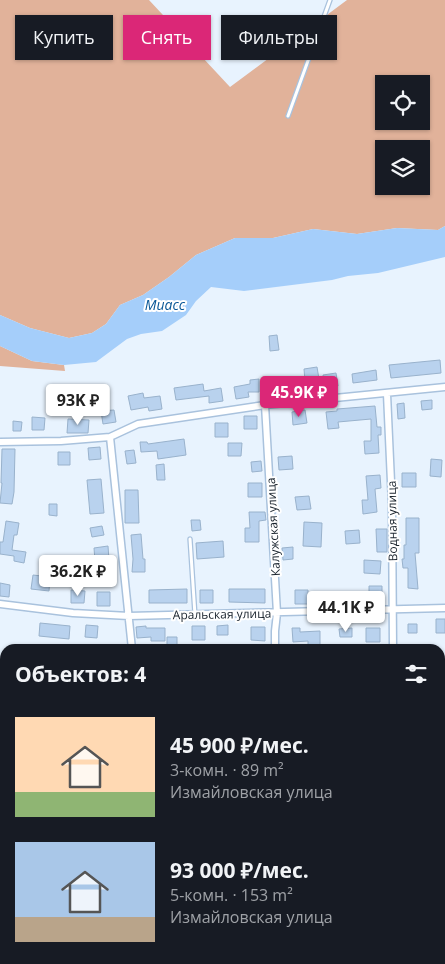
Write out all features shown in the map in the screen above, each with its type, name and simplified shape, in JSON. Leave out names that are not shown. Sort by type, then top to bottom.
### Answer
[{"type":"street","points":[[0,442],[61,441],[110,437],[138,424],[265,405],[445,388]]},
{"type":"street","name":"Водная улица","points":[[387,394],[392,504],[393,644]]},
{"type":"street","name":"Калужская улица","points":[[265,405],[277,613],[275,644]]},
{"type":"street","points":[[110,437],[132,644]]},
{"type":"street","name":"Аральская улица","points":[[0,604],[73,613],[129,616],[445,608]]},
{"type":"lane","points":[[288,116],[330,0]]},
{"type":"lane","points":[[190,539],[195,615]]},
{"type":"shaded area","points":[[0,0],[149,0],[163,15],[123,15],[123,60],[205,60],[230,87],[266,60],[337,60],[337,15],[327,15],[347,0],[445,0],[445,226],[438,230],[397,228],[357,234],[313,229],[273,238],[235,238],[196,255],[143,295],[120,305],[106,324],[92,333],[69,338],[30,328],[0,315]]},
{"type":"shaded area","points":[[0,346],[32,361],[64,365],[65,371],[0,366]]},
{"type":"water","name":"Миасс","points":[[445,226],[445,257],[378,273],[348,276],[332,280],[244,291],[211,287],[196,301],[186,315],[162,331],[141,334],[127,339],[96,362],[64,365],[32,361],[0,346],[0,315],[30,328],[69,338],[92,333],[106,324],[120,305],[143,295],[196,255],[235,238],[273,238],[313,229],[357,234],[397,228],[438,230]]},
{"type":"building","points":[[277,335],[279,350],[270,351],[269,336]]},
{"type":"building","points":[[440,360],[441,373],[391,378],[389,365]]},
{"type":"building","points":[[317,367],[319,379],[305,381],[304,369]]},
{"type":"building","points":[[376,370],[377,380],[353,383],[352,374]]},
{"type":"building","points":[[336,373],[338,386],[325,388],[323,375]]},
{"type":"building","points":[[299,378],[301,391],[287,393],[286,380]]},
{"type":"building","points":[[259,379],[259,392],[248,392],[249,397],[236,399],[234,387],[250,384],[250,380]]},
{"type":"building","points":[[203,384],[204,391],[221,388],[223,401],[209,403],[209,396],[176,400],[174,388]]},
{"type":"building","points":[[143,393],[144,398],[160,396],[162,409],[149,411],[148,407],[131,410],[128,396]]},
{"type":"building","points":[[432,400],[432,409],[422,410],[421,401]]},
{"type":"building","points":[[404,403],[405,418],[398,419],[397,404]]},
{"type":"building","points":[[375,406],[377,427],[381,427],[381,435],[378,435],[379,453],[365,454],[364,441],[371,441],[371,419],[338,422],[339,428],[328,429],[326,412],[337,411],[337,409]]},
{"type":"building","points":[[114,410],[116,422],[103,424],[101,411]]},
{"type":"building","points":[[305,410],[307,423],[293,425],[292,412]]},
{"type":"building","points":[[244,416],[257,416],[257,429],[244,429]]},
{"type":"building","points":[[32,417],[45,418],[44,430],[32,430]]},
{"type":"building","points":[[68,419],[89,420],[88,433],[67,433]]},
{"type":"building","points":[[13,421],[22,422],[21,431],[13,431]]},
{"type":"building","points":[[215,423],[228,423],[228,437],[215,437]]},
{"type":"building","points":[[184,439],[186,455],[158,459],[157,451],[141,452],[140,442],[147,442],[148,444]]},
{"type":"building","points":[[228,443],[242,443],[241,456],[228,456]]},
{"type":"building","points":[[100,447],[101,459],[89,460],[88,448]]},
{"type":"building","points":[[2,449],[15,449],[12,504],[0,503]]},
{"type":"building","points":[[134,450],[136,463],[127,464],[125,451]]},
{"type":"building","points":[[58,452],[70,452],[70,465],[58,465]]},
{"type":"building","points":[[292,456],[293,469],[279,470],[278,457]]},
{"type":"building","points":[[431,459],[442,460],[441,477],[430,476]]},
{"type":"building","points":[[261,461],[262,471],[252,472],[251,462]]},
{"type":"building","points":[[164,464],[165,480],[157,480],[156,465]]},
{"type":"building","points":[[402,473],[416,473],[416,487],[402,487]]},
{"type":"building","points":[[380,475],[381,488],[375,489],[377,512],[363,514],[362,500],[368,500],[366,476]]},
{"type":"building","points":[[101,479],[104,513],[90,514],[87,480]]},
{"type":"building","points":[[248,483],[262,483],[262,497],[248,497]]},
{"type":"building","points":[[125,490],[138,490],[139,523],[125,523]]},
{"type":"building","points":[[309,496],[311,509],[297,510],[295,497]]},
{"type":"building","points":[[49,504],[57,504],[57,516],[49,515]]},
{"type":"building","points":[[249,512],[265,512],[266,520],[259,521],[259,542],[245,542],[245,528],[250,528]]},
{"type":"building","points":[[406,518],[419,518],[419,553],[415,553],[418,589],[408,588],[408,568],[403,568],[402,559],[404,559],[404,545],[406,545]]},
{"type":"building","points":[[191,520],[200,520],[201,530],[192,531]]},
{"type":"building","points":[[6,521],[19,523],[17,535],[14,535],[12,550],[26,552],[24,563],[14,561],[14,556],[0,554],[0,542],[3,542]]},
{"type":"building","points":[[304,522],[322,523],[321,547],[303,546]]},
{"type":"building","points":[[102,526],[104,535],[92,537],[90,528]]},
{"type":"building","points":[[376,529],[387,529],[387,552],[377,552]]},
{"type":"building","points":[[359,530],[360,543],[346,544],[345,531]]},
{"type":"building","points":[[141,534],[145,572],[132,572],[131,535]]},
{"type":"building","points":[[223,541],[224,557],[197,559],[196,543]]},
{"type":"building","points":[[108,546],[109,560],[95,561],[94,548]]},
{"type":"building","points":[[293,547],[293,559],[283,560],[282,548]]},
{"type":"building","points":[[364,560],[381,561],[380,574],[364,573]]},
{"type":"building","points":[[33,575],[50,577],[49,591],[31,589]]},
{"type":"building","points":[[0,583],[10,585],[9,597],[0,596]]},
{"type":"building","points":[[369,586],[382,586],[382,600],[369,600]]},
{"type":"building","points":[[187,589],[187,603],[149,603],[149,590]]},
{"type":"building","points":[[229,589],[265,589],[265,603],[229,602]]},
{"type":"building","points":[[71,590],[85,591],[84,603],[71,603]]},
{"type":"building","points":[[200,590],[213,590],[213,603],[200,603]]},
{"type":"building","points":[[295,590],[308,590],[308,604],[295,604]]},
{"type":"building","points":[[97,592],[110,592],[110,606],[97,606]]},
{"type":"building","points":[[339,592],[349,592],[348,599],[338,599]]},
{"type":"building","points":[[436,619],[445,619],[445,633],[436,633]]},
{"type":"building","points":[[40,623],[70,626],[69,639],[39,636]]},
{"type":"building","points":[[408,624],[417,624],[417,633],[408,633]]},
{"type":"building","points":[[86,625],[98,626],[97,638],[85,637]]},
{"type":"building","points":[[228,625],[228,635],[217,635],[217,626]]},
{"type":"building","points":[[146,626],[146,628],[165,628],[165,641],[151,641],[151,637],[137,638],[136,627]]},
{"type":"building","points":[[192,626],[205,626],[205,640],[192,640]]},
{"type":"building","points":[[251,627],[265,627],[265,641],[251,640]]},
{"type":"building","points":[[292,628],[300,628],[300,632],[320,631],[320,644],[308,644],[308,641],[293,642]]},
{"type":"building","points":[[352,628],[352,637],[340,637],[339,629]]},
{"type":"building","points":[[366,628],[380,628],[380,642],[366,642]]},
{"type":"building","points":[[167,637],[177,637],[177,644],[167,644]]}]
